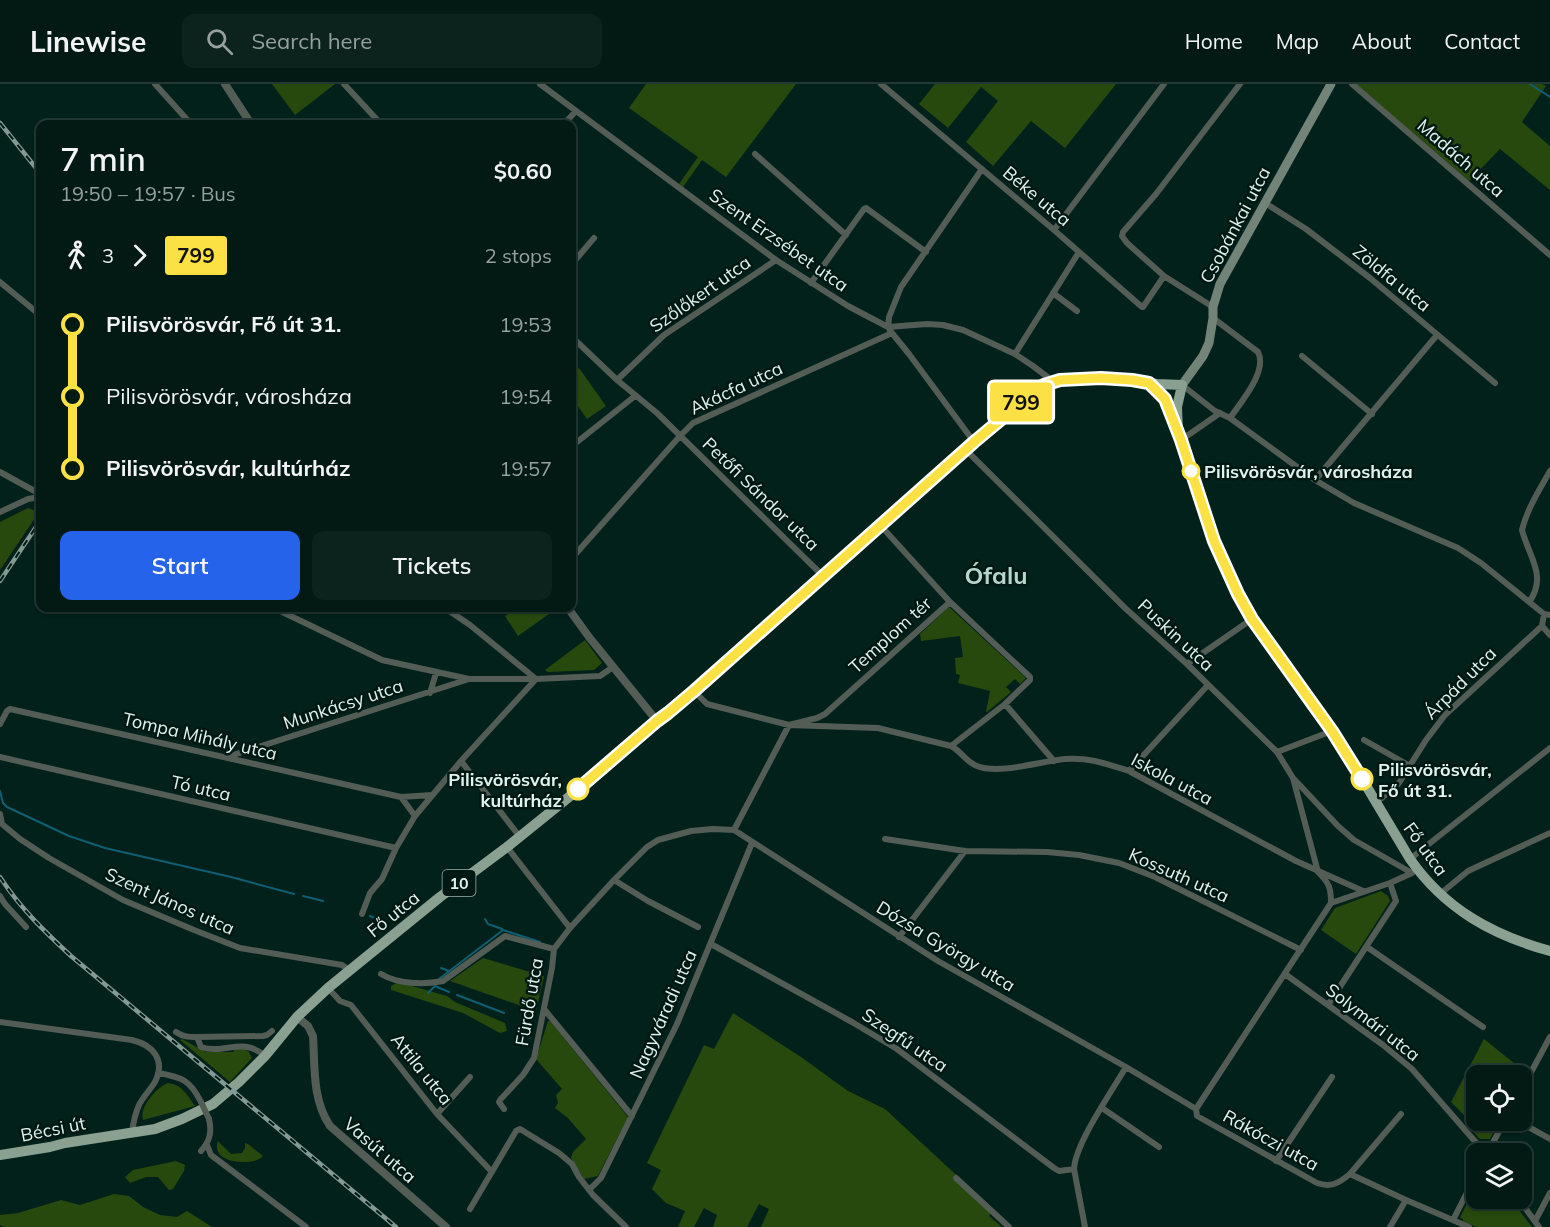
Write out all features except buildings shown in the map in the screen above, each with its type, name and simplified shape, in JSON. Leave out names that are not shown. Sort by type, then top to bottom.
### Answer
[{"type":"main road","name":"Csobánkai utca","points":[[1180,387],[1207,349],[1211,336],[1213,307],[1220,284],[1331,84]]},
{"type":"main road","name":"Fő utca","points":[[111,1135],[156,1129],[169,1124],[213,1104],[240,1083],[297,1017],[328,988],[590,780],[694,691],[970,445],[1036,390],[1054,382],[1083,379],[1132,380],[1149,383],[1165,399],[1216,544],[1238,594],[1252,619],[1332,731],[1410,859],[1415,872],[1467,916],[1496,933],[1550,951]]},
{"type":"main road","points":[[1149,383],[1180,387]]},
{"type":"main road","points":[[1165,399],[1169,391],[1180,387]]},
{"type":"main road","points":[[1180,387],[1177,407],[1180,437]]},
{"type":"main road","name":"Bécsi út","points":[[0,1155],[111,1135]]},
{"type":"street","points":[[155,84],[187,120]]},
{"type":"street","points":[[225,84],[248,120]]},
{"type":"street","points":[[344,84],[377,120]]},
{"type":"street","name":"Szent Erzsébet utca","points":[[540,84],[776,260],[890,330]]},
{"type":"street","name":"Béke utca","points":[[881,84],[1142,307],[1164,276]]},
{"type":"street","points":[[1054,230],[1164,84]]},
{"type":"street","points":[[1213,307],[1164,276],[1122,236],[1240,84]]},
{"type":"street","name":"Madách utca","points":[[1353,84],[1550,255]]},
{"type":"street","points":[[568,120],[576,111]]},
{"type":"street","points":[[755,154],[846,234]]},
{"type":"street","points":[[982,169],[901,287],[889,316],[890,330],[927,324],[955,327],[975,334],[1015,354],[1054,382]]},
{"type":"street","name":"Zöldfa utca","points":[[1266,203],[1306,229],[1370,278],[1495,383]]},
{"type":"street","points":[[811,283],[866,208],[926,252]]},
{"type":"street","points":[[576,259],[594,238]]},
{"type":"street","points":[[1015,354],[1079,252]]},
{"type":"street","name":"Szőlőkert utca","points":[[617,380],[664,335],[776,260]]},
{"type":"street","points":[[0,282],[36,312]]},
{"type":"street","points":[[1053,293],[1077,311]]},
{"type":"street","points":[[1213,318],[1258,352],[1261,360],[1258,373],[1249,390],[1230,417]]},
{"type":"street","name":"Akácfa utca","points":[[576,553],[693,423],[890,330]]},
{"type":"street","name":"Puskin utca","points":[[890,330],[909,354],[970,445],[1125,608],[1187,664],[1277,752],[1293,778],[1318,872],[1328,882],[1331,903]]},
{"type":"street","points":[[1315,480],[1437,335]]},
{"type":"street","name":"Petőfi Sándor utca","points":[[576,341],[617,380],[657,413],[823,576]]},
{"type":"street","points":[[1302,356],[1372,414]]},
{"type":"street","points":[[1180,387],[1215,411],[1230,417],[1276,453],[1354,503],[1458,548],[1481,563],[1547,614],[1542,626],[1550,635]]},
{"type":"street","points":[[576,443],[635,396]]},
{"type":"street","points":[[1180,437],[1220,413]]},
{"type":"street","points":[[1530,601],[1535,593],[1538,579],[1522,530],[1550,471]]},
{"type":"street","points":[[0,472],[36,493]]},
{"type":"street","points":[[0,512],[36,496]]},
{"type":"street","points":[[881,526],[950,602]]},
{"type":"street","name":"Templom tér","points":[[789,725],[825,714],[950,602],[1030,677],[1030,680],[1005,704],[951,746]]},
{"type":"street","points":[[282,612],[382,660],[469,679],[600,676],[614,669]]},
{"type":"street","points":[[451,612],[536,679]]},
{"type":"street","points":[[571,612],[657,721]]},
{"type":"street","points":[[1187,664],[1252,619]]},
{"type":"street","name":"Árpád utca","points":[[1376,804],[1399,783],[1445,714],[1542,626]]},
{"type":"street","points":[[430,693],[436,673]]},
{"type":"street","name":"Munkácsy utca","points":[[227,757],[469,679]]},
{"type":"street","points":[[362,914],[370,893],[382,879],[396,848],[415,816],[461,761],[536,679]]},
{"type":"street","points":[[1129,771],[1208,685]]},
{"type":"street","name":"Iskola utca","points":[[694,691],[707,704],[789,725],[878,728],[951,746],[978,767],[1013,767],[1054,760],[1077,759],[1092,760],[1129,771],[1261,843],[1318,872],[1364,891]]},
{"type":"street","points":[[1005,704],[1054,760]]},
{"type":"street","name":"Tompa Mihály utca","points":[[0,724],[7,711],[10,710],[401,797],[432,795]]},
{"type":"street","points":[[507,847],[570,928],[647,847],[658,840],[691,831],[734,830],[789,725]]},
{"type":"street","points":[[1277,752],[1332,731]]},
{"type":"street","points":[[1364,740],[1410,766]]},
{"type":"street","points":[[1410,859],[1550,748]]},
{"type":"street","name":"Tó utca","points":[[0,757],[396,848]]},
{"type":"street","points":[[461,761],[520,837]]},
{"type":"street","points":[[1293,778],[1354,840],[1415,872]]},
{"type":"street","points":[[401,797],[415,816]]},
{"type":"street","name":"Szent János utca","points":[[0,814],[2,824],[21,839],[123,900],[240,948],[342,965],[349,970]]},
{"type":"street","name":"Dózsa György utca","points":[[734,830],[938,961],[1196,1109]]},
{"type":"street","points":[[1440,894],[1468,871],[1546,837],[1550,832]]},
{"type":"street","name":"Kossuth utca","points":[[885,839],[952,850],[1047,852],[1079,855],[1119,863],[1155,877],[1301,950]]},
{"type":"street","name":"Nagyváradi utca","points":[[589,1190],[601,1178],[677,1024],[752,843]]},
{"type":"street","points":[[899,937],[965,850]]},
{"type":"street","points":[[1196,1109],[1331,903],[1415,872]]},
{"type":"street","points":[[614,880],[698,927]]},
{"type":"street","points":[[1328,1005],[1396,901],[1390,883]]},
{"type":"street","points":[[0,896],[26,927]]},
{"type":"street","name":"Fürdő utca","points":[[504,1109],[500,1100],[523,1075],[534,1058],[554,949],[570,928]]},
{"type":"street","points":[[381,974],[390,980],[431,983],[443,981],[505,936],[554,949]]},
{"type":"street","name":"Szegfű utca","points":[[711,944],[897,1049],[1054,1168],[1059,1171],[1074,1169]]},
{"type":"street","points":[[1367,947],[1483,1027]]},
{"type":"street","name":"Solymári utca","points":[[1285,974],[1413,1069],[1477,1143]]},
{"type":"street","name":"Attila utca","points":[[328,988],[337,999],[351,1005],[437,1114],[492,1172]]},
{"type":"street","points":[[544,1009],[632,1116]]},
{"type":"street","name":"Vasút utca","points":[[297,1017],[308,1026],[313,1036],[317,1099],[330,1126],[446,1227]]},
{"type":"street","points":[[0,1022],[139,1041],[146,1044],[158,1061],[158,1073],[139,1105],[132,1133]]},
{"type":"street","points":[[176,1032],[187,1037],[196,1037],[263,1036],[272,1031]]},
{"type":"street","points":[[196,1037],[201,1047],[208,1049],[253,1047],[265,1056]]},
{"type":"street","points":[[1532,1071],[1550,1037]]},
{"type":"street","points":[[1085,1227],[1074,1169],[1076,1156],[1126,1067]]},
{"type":"street","points":[[158,1073],[175,1076],[188,1082],[194,1088],[208,1119],[210,1134],[207,1145],[201,1151]]},
{"type":"street","points":[[437,1114],[470,1077]]},
{"type":"street","points":[[1276,1161],[1332,1077]]},
{"type":"street","points":[[1102,1108],[1159,1147]]},
{"type":"street","name":"Rákóczi utca","points":[[1196,1109],[1197,1116],[1323,1185],[1330,1186],[1340,1182],[1350,1174]]},
{"type":"street","points":[[1401,1114],[1350,1174],[1469,1227]]},
{"type":"street","points":[[470,1209],[516,1131],[520,1129],[559,1152],[572,1164],[589,1190],[626,1227]]},
{"type":"street","points":[[1532,1129],[1550,1139]]},
{"type":"street","points":[[207,1145],[211,1155],[306,1227]]},
{"type":"street","points":[[956,1178],[1009,1227]]},
{"type":"street","points":[[1537,1224],[1550,1193]]},
{"type":"street","points":[[1453,1220],[1466,1195]]},
{"type":"street","points":[[1390,1227],[1406,1200]]},
{"type":"street","points":[[1526,1209],[1537,1224]]},
{"type":"green space","points":[[272,84],[335,84],[295,115]]},
{"type":"green space","points":[[646,84],[796,84],[726,177],[702,160],[683,187],[679,184],[698,157],[629,108]]},
{"type":"green space","points":[[935,84],[1116,84],[1065,148],[1031,121],[993,166],[966,142],[998,101],[981,87],[948,128],[919,104]]},
{"type":"green space","points":[[1356,84],[1542,84],[1546,86],[1522,122],[1550,146],[1550,190],[1500,149],[1469,181]]},
{"type":"green space","points":[[579,368],[606,406],[587,419],[576,404],[576,371]]},
{"type":"green space","points":[[28,508],[36,511],[36,516],[0,570],[0,522]]},
{"type":"green space","points":[[949,607],[1026,678],[1020,684],[1015,679],[1006,687],[1011,692],[987,712],[990,691],[958,683],[960,675],[956,674],[955,658],[963,657],[960,636],[921,641],[920,634]]},
{"type":"green space","points":[[511,612],[552,612],[518,636],[505,616]]},
{"type":"green space","points":[[585,640],[602,663],[594,670],[548,672],[545,670]]},
{"type":"green space","points":[[1381,891],[1388,896],[1390,901],[1356,954],[1321,930],[1335,908]]},
{"type":"green space","points":[[483,958],[544,976],[536,1011],[450,981]]},
{"type":"green space","points":[[398,982],[447,996],[455,1002],[505,1023],[507,1031],[500,1033],[463,1013],[391,990],[391,986]]},
{"type":"green space","points":[[733,1013],[848,1091],[885,1109],[993,1209],[989,1216],[1002,1227],[761,1227],[769,1209],[759,1204],[747,1227],[713,1227],[717,1215],[704,1208],[694,1227],[678,1227],[685,1211],[666,1203],[652,1189],[661,1170],[647,1163],[704,1045],[714,1049]]},
{"type":"green space","points":[[548,1021],[628,1117],[598,1176],[584,1179],[571,1158],[573,1152],[586,1139],[568,1118],[555,1108],[558,1103],[556,1095],[562,1089],[536,1059]]},
{"type":"green space","points":[[1484,1039],[1516,1065],[1470,1065]]},
{"type":"green space","points":[[180,1040],[206,1052],[234,1052],[234,1049],[245,1049],[252,1058],[230,1082]]},
{"type":"green space","points":[[1466,1073],[1466,1117],[1451,1102]]},
{"type":"green space","points":[[168,1083],[181,1088],[195,1106],[143,1120],[142,1115],[150,1098]]},
{"type":"green space","points":[[1473,1131],[1494,1131],[1490,1139],[1480,1139]]},
{"type":"green space","points":[[218,1141],[231,1154],[242,1153],[245,1143],[263,1156],[248,1162],[228,1160],[219,1153]]},
{"type":"green space","points":[[176,1161],[185,1165],[173,1189],[169,1190],[158,1177],[146,1177],[130,1183],[125,1177],[133,1170]]},
{"type":"green space","points":[[114,1194],[129,1196],[143,1207],[160,1215],[177,1217],[187,1211],[212,1227],[4,1227],[0,1225],[0,1215],[18,1213],[61,1200],[80,1205]]},
{"type":"green space","points":[[1466,1206],[1466,1209],[1519,1209],[1532,1227],[1476,1227],[1460,1218]]},
{"type":"waterway","points":[[1530,84],[1550,97]]},
{"type":"waterway","points":[[0,791],[3,803],[7,807],[69,836],[105,848],[294,894]]},
{"type":"waterway","points":[[303,896],[323,901]]},
{"type":"waterway","points":[[370,916],[387,923]]},
{"type":"waterway","points":[[485,919],[488,924],[502,929]]},
{"type":"waterway","points":[[439,979],[503,930],[540,942]]},
{"type":"waterway","points":[[441,968],[449,971]]},
{"type":"waterway","points":[[428,993],[435,986],[449,992]]},
{"type":"waterway","points":[[457,995],[504,1013]]},
{"type":"railway","points":[[0,123],[36,168]]},
{"type":"railway","points":[[0,581],[36,527]]},
{"type":"railway","points":[[0,877],[24,909],[71,956],[396,1227]]},
{"type":"bus line","name":"799","points":[[578,789],[694,691],[1023,400],[1044,385],[1054,382],[1101,378],[1149,383],[1165,399],[1214,541],[1238,594],[1252,619],[1332,731],[1362,779]]},
{"type":"place","name":"Pilisvörösvár, városháza","points":[[1191,471]]},
{"type":"place","name":"Pilisvörösvár, Fő út 31.","points":[[1362,779]]},
{"type":"place","name":"Pilisvörösvár, kultúrház","points":[[578,789]]},
{"type":"district","name":"Ófalu","points":[[996,575]]}]
